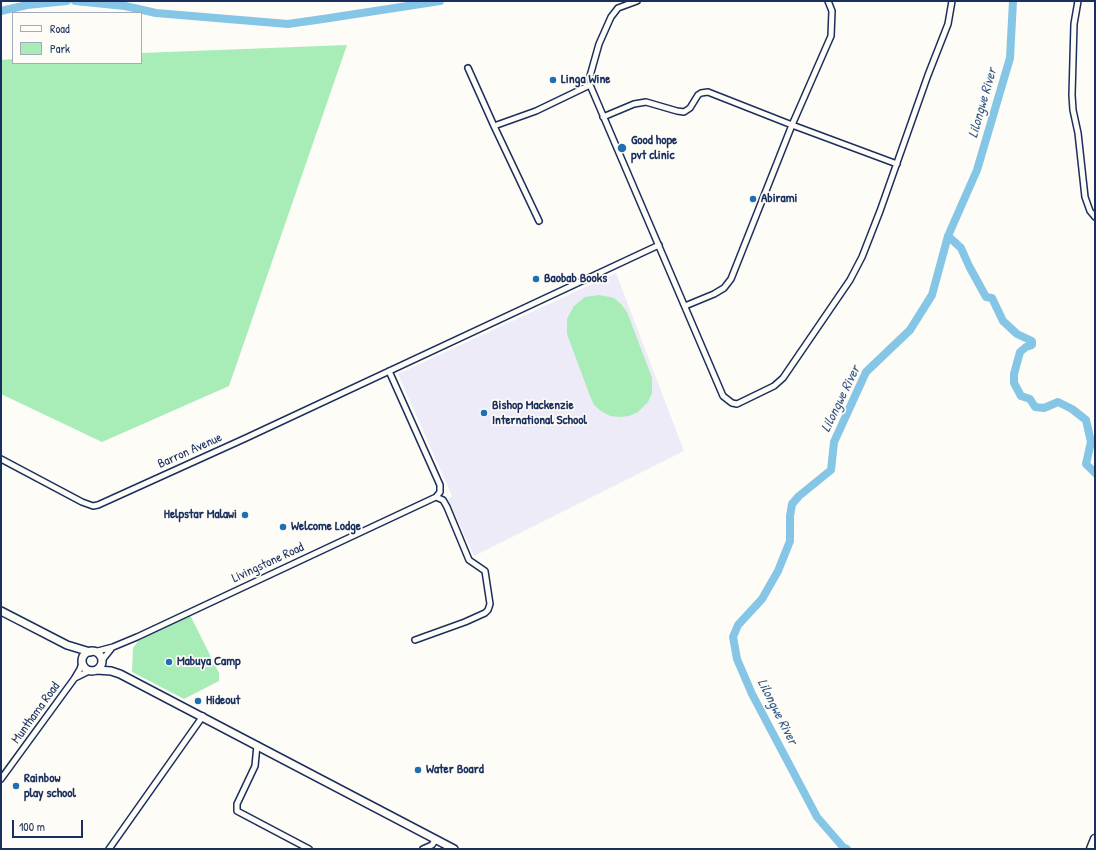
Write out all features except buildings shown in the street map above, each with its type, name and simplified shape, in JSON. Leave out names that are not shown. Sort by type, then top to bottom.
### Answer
[{"type":"main road","points":[[1,611],[67,646],[74,652],[85,668],[111,671],[120,674],[203,716],[454,849]]},
{"type":"main road","points":[[67,646],[100,654],[103,659],[120,674]]},
{"type":"main road","points":[[82,663],[83,656],[92,652]]},
{"type":"main road","points":[[94,670],[103,665],[103,659]]},
{"type":"street","points":[[637,1],[618,8],[611,16],[599,44],[590,76],[590,85],[723,396],[732,404],[742,402],[774,386],[783,378],[801,354],[850,280],[862,257],[897,164],[928,75],[948,24],[952,1]]},
{"type":"street","points":[[685,306],[724,288],[731,279],[792,125],[831,36],[833,26],[832,11],[828,1]]},
{"type":"street","points":[[1078,1],[1074,24],[1073,110],[1078,133],[1084,196],[1090,211],[1095,217]]},
{"type":"street","points":[[468,68],[539,221]]},
{"type":"street","points":[[494,126],[536,111],[590,85]]},
{"type":"street","points":[[604,117],[634,104],[646,102],[684,112],[690,108],[698,95],[708,92],[897,164]]},
{"type":"street","name":"Barron Avenue","points":[[1,459],[82,502],[93,506],[98,505],[246,438],[658,245]]},
{"type":"street","points":[[389,371],[440,485],[440,492],[436,497],[443,500],[448,507],[469,560],[486,571],[490,604],[485,613],[415,640]]},
{"type":"street","name":"Livingstone Road","points":[[92,652],[113,647],[436,497]]},
{"type":"street","name":"Livingstone Road","points":[[103,659],[113,647]]},
{"type":"street","name":"Munthama Road","points":[[1,779],[74,679],[82,663]]},
{"type":"street","name":"Munthama Road","points":[[74,679],[94,670]]},
{"type":"street","points":[[110,849],[203,716]]},
{"type":"street","points":[[257,745],[255,766],[237,804],[237,811],[309,849]]},
{"type":"street","points":[[423,849],[432,845],[436,839]]},
{"type":"shaded area","name":"Bishop Mackenzie International School","points":[[616,273],[684,451],[474,556],[448,499],[452,496],[398,374]]},
{"type":"green space","points":[[347,45],[229,386],[102,442],[1,394],[1,60],[12,59],[12,64],[142,64],[142,53]]},
{"type":"green space","points":[[599,295],[614,298],[627,312],[652,378],[652,393],[648,402],[638,412],[629,416],[610,416],[594,405],[567,334],[567,319],[574,306],[585,297]]},
{"type":"green space","points":[[190,615],[219,673],[219,681],[184,699],[132,672],[133,648],[139,640]]},
{"type":"waterway","name":"Lilongwe River","points":[[1,11],[27,5],[67,1]]},
{"type":"waterway","name":"Lilongwe River","points":[[75,1],[125,6],[156,13],[288,24],[440,1]]},
{"type":"waterway","name":"Lilongwe River","points":[[847,849],[843,847],[817,817],[752,694],[737,659],[733,637],[738,625],[762,599],[778,571],[790,541],[790,516],[792,504],[799,496],[831,470],[834,442],[866,372],[910,330],[932,295],[948,236],[977,170],[1010,58],[1013,1]]},
{"type":"waterway","points":[[948,236],[961,248],[986,297],[992,298],[1003,321],[1017,334],[1032,341],[1032,345],[1026,347],[1020,352],[1014,374],[1014,383],[1021,396],[1030,399],[1035,407],[1044,408],[1058,402],[1072,409],[1086,420],[1091,442],[1086,464],[1095,473]]},
{"type":"place","name":"Linga Wine","points":[[553,80]]},
{"type":"place","name":"Good hope pvt clinic","points":[[622,148]]},
{"type":"place","name":"Abirami","points":[[753,199]]},
{"type":"place","name":"Baobab Books","points":[[536,279]]},
{"type":"place","name":"Bishop Mackenzie International School","points":[[484,413]]},
{"type":"place","name":"Helpstar Malawi","points":[[245,515]]},
{"type":"place","name":"Welcome Lodge","points":[[283,527]]},
{"type":"place","name":"Mabuya Camp","points":[[169,662]]},
{"type":"place","name":"Hideout","points":[[198,701]]},
{"type":"place","name":"Water Board","points":[[418,770]]},
{"type":"place","name":"Rainbow play school","points":[[16,786]]}]
